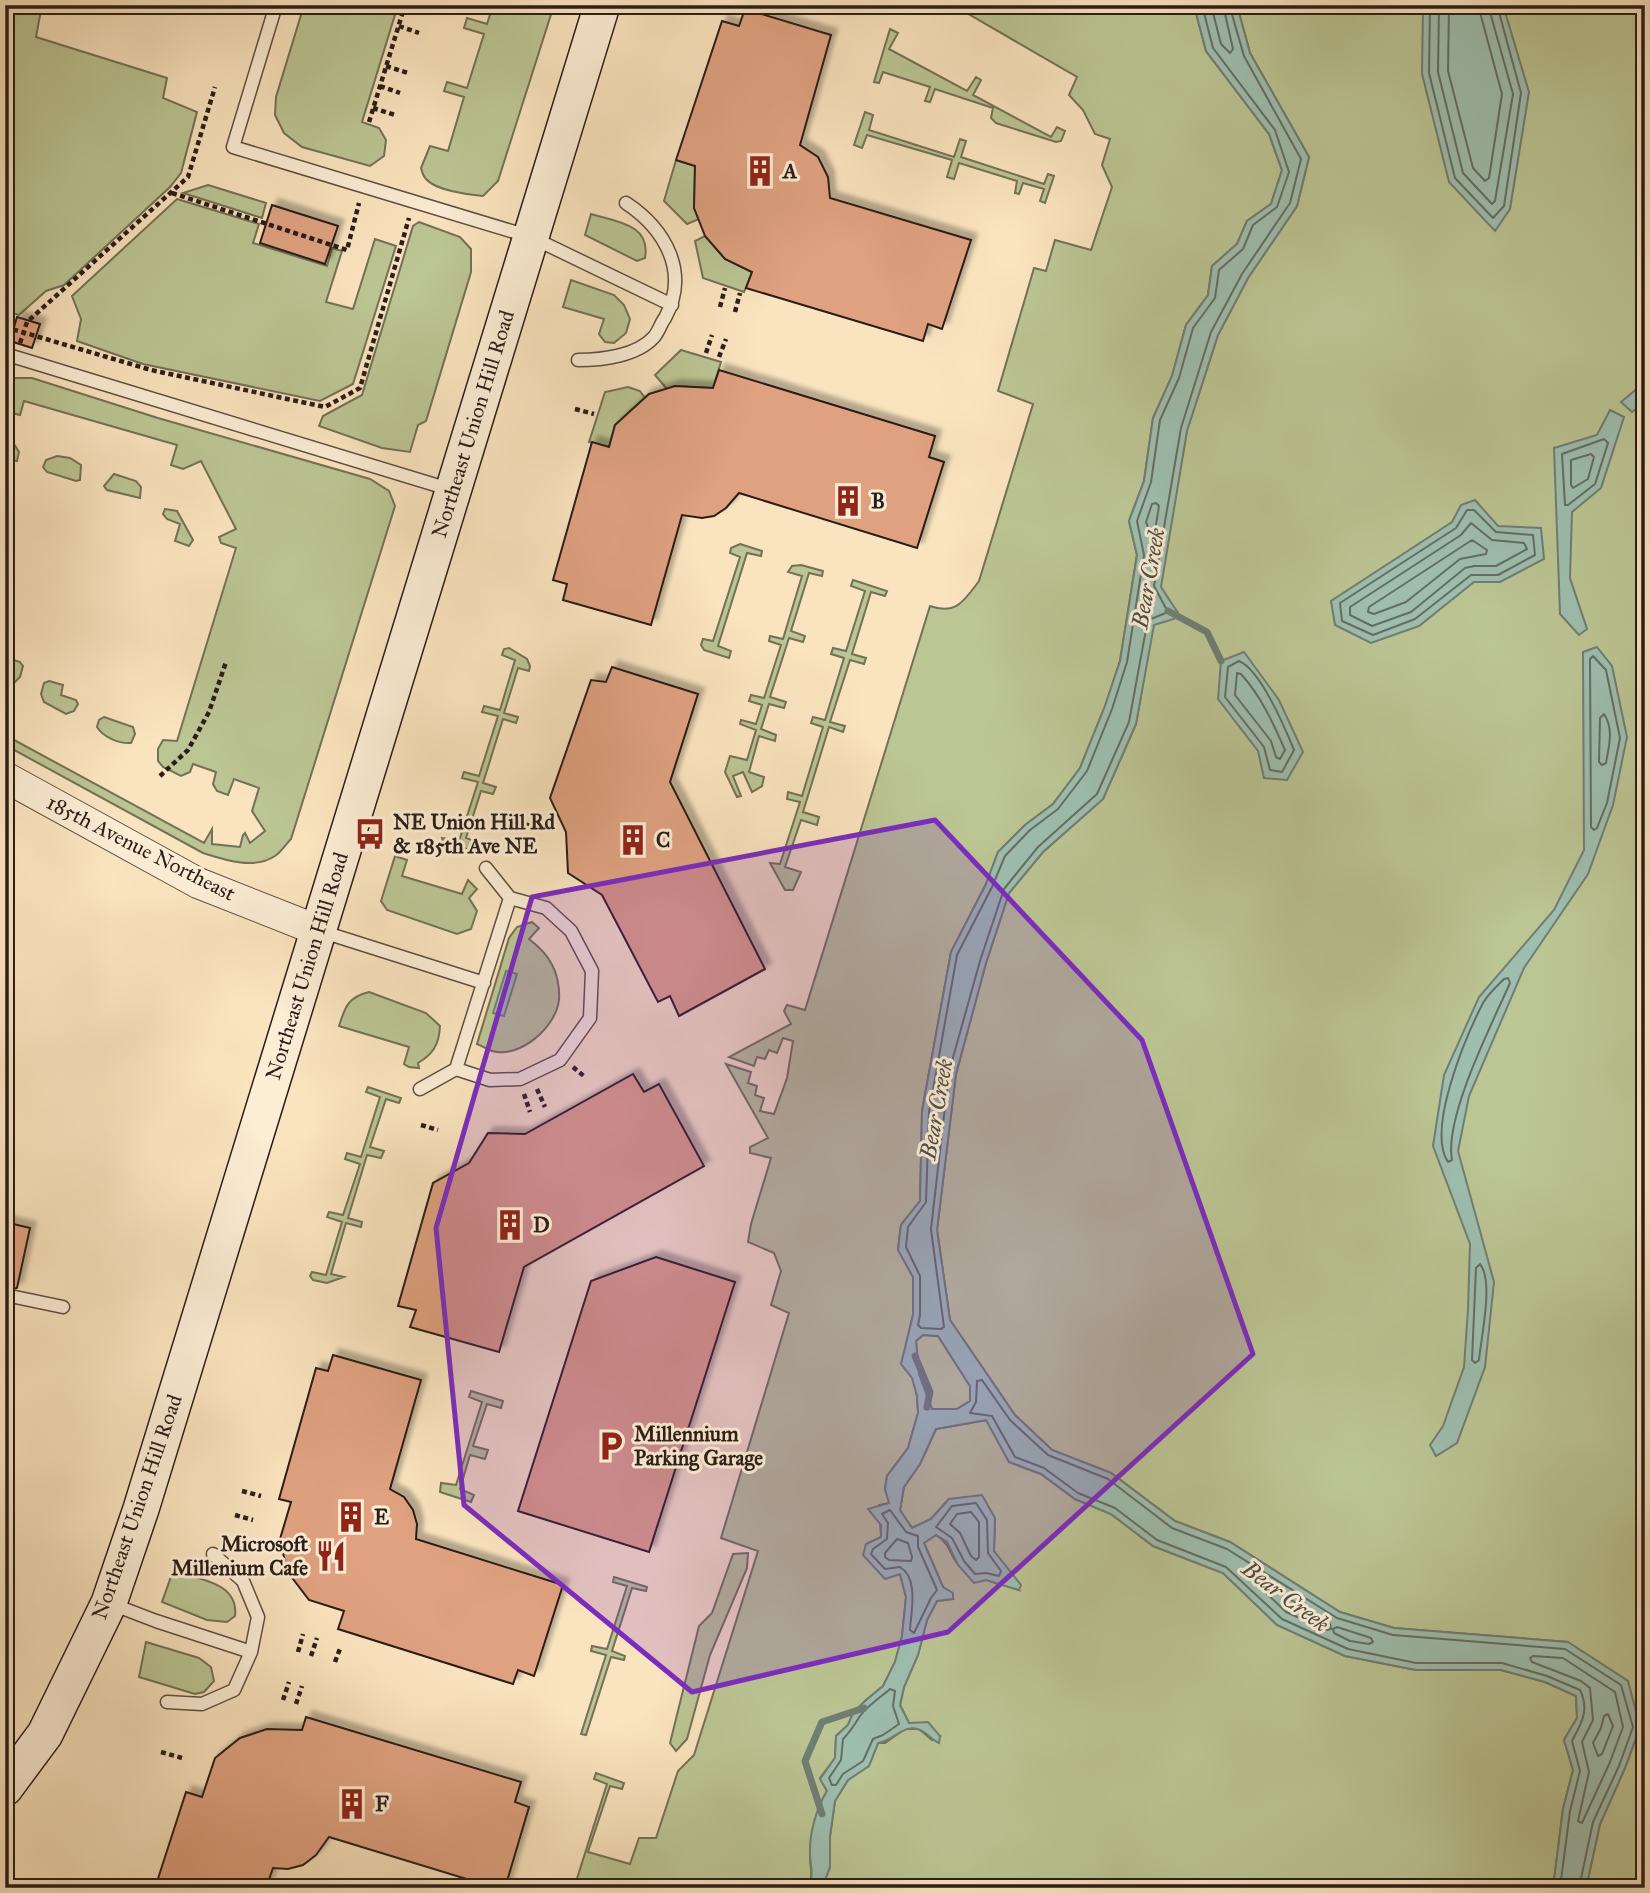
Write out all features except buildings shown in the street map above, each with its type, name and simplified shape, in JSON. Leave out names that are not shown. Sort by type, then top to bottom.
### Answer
[{"type":"main road","name":"Northeast Union Hill Road","points":[[5,1788],[45,1734],[109,1603],[141,1509],[602,5]]},
{"type":"street","name":"185th Avenue Northeast","points":[[5,778],[198,883],[317,930]]},
{"type":"lane","points":[[276,5],[233,147],[531,237],[672,305]]},
{"type":"lane","points":[[578,360],[601,360],[631,352],[654,337],[672,305],[675,269],[667,245],[645,216],[626,203]]},
{"type":"lane","points":[[5,354],[452,490]]},
{"type":"lane","points":[[456,1069],[490,1080],[520,1079],[560,1060],[590,1018],[592,971],[571,932],[546,908],[510,898],[486,867]]},
{"type":"lane","points":[[420,1090],[456,1069],[510,898]]},
{"type":"lane","points":[[317,930],[484,983]]},
{"type":"lane","points":[[15,1297],[63,1307]]},
{"type":"lane","points":[[167,1702],[202,1704],[234,1690],[251,1652],[258,1617],[243,1581],[213,1554]]},
{"type":"lane","points":[[109,1603],[251,1652]]},
{"type":"path","points":[[369,122],[405,6],[426,12]]},
{"type":"path","points":[[399,26],[419,33]]},
{"type":"path","points":[[386,66],[408,73]]},
{"type":"path","points":[[380,86],[400,93]]},
{"type":"path","points":[[27,322],[188,177],[215,87]]},
{"type":"path","points":[[373,108],[396,115]]},
{"type":"path","points":[[171,193],[347,250],[364,185]]},
{"type":"path","points":[[5,327],[151,370],[325,407],[360,388],[415,200]]},
{"type":"path","points":[[720,307],[725,288]]},
{"type":"path","points":[[735,312],[740,293]]},
{"type":"path","points":[[706,353],[712,335]]},
{"type":"path","points":[[719,357],[726,339]]},
{"type":"path","points":[[575,409],[594,414]]},
{"type":"path","points":[[160,776],[188,750],[209,712],[226,662]]},
{"type":"path","points":[[516,822],[531,826]]},
{"type":"path","points":[[510,840],[525,844]]},
{"type":"path","points":[[569,1064],[584,1077]]},
{"type":"path","points":[[537,1088],[545,1107]]},
{"type":"path","points":[[523,1093],[530,1112]]},
{"type":"path","points":[[421,1125],[438,1130]]},
{"type":"path","points":[[242,1491],[261,1496]]},
{"type":"path","points":[[234,1515],[253,1520]]},
{"type":"path","points":[[298,1652],[303,1634]]},
{"type":"path","points":[[311,1656],[317,1638]]},
{"type":"path","points":[[335,1662],[341,1646]]},
{"type":"path","points":[[283,1700],[289,1682]]},
{"type":"path","points":[[296,1704],[302,1686]]},
{"type":"path","points":[[161,1752],[182,1758]]},
{"type":"highlighted area","points":[[935,820],[1142,1040],[1253,1354],[948,1632],[692,1692],[464,1505],[436,1228],[532,897]]},
{"type":"green space","points":[[5,5],[42,5],[36,37],[167,78],[163,98],[197,112],[181,173],[170,187],[64,285],[46,291],[19,315],[5,311]]},
{"type":"green space","points":[[304,5],[398,5],[362,122],[379,128],[386,140],[384,156],[370,166],[302,147],[284,133],[275,115],[276,97]]},
{"type":"green space","points":[[493,5],[554,5],[498,181],[483,196],[444,189],[430,183],[421,168],[430,146],[448,151],[464,97],[444,91],[447,82],[467,88],[484,34],[464,28],[467,18],[487,24]]},
{"type":"green space","points":[[953,5],[1196,5],[1206,51],[1269,134],[1282,170],[1271,204],[1247,221],[1237,244],[1212,266],[1208,295],[1186,325],[1172,376],[1153,418],[1144,481],[1129,521],[1137,555],[1120,661],[1080,768],[1053,804],[1025,825],[998,852],[986,884],[951,952],[922,1111],[920,1201],[901,1225],[898,1249],[913,1277],[913,1315],[906,1344],[918,1413],[908,1448],[887,1476],[885,1489],[890,1503],[879,1505],[881,1537],[867,1544],[891,1576],[900,1574],[906,1597],[902,1636],[895,1662],[883,1686],[853,1713],[848,1725],[836,1736],[835,1758],[820,1778],[827,1791],[813,1831],[808,1888],[574,1888],[607,1784],[594,1779],[596,1773],[624,1783],[622,1789],[610,1786],[588,1852],[630,1864],[639,1838],[656,1838],[678,1771],[694,1755],[758,1551],[721,1538],[789,1313],[771,1305],[781,1271],[774,1253],[748,1242],[771,1158],[750,1153],[750,1147],[768,1138],[726,1064],[751,1072],[748,1083],[757,1086],[755,1095],[764,1098],[760,1111],[774,1114],[787,1078],[793,1041],[783,1038],[777,1053],[769,1050],[765,1059],[757,1057],[754,1066],[729,1057],[791,1024],[784,1011],[787,1005],[805,1010],[930,606],[947,609],[959,604],[979,581],[1033,404],[998,391],[1034,268],[1046,271],[1055,240],[1091,250],[1112,187],[1102,165],[1110,139],[1095,134],[1083,110],[1069,95],[1077,77]]},
{"type":"green space","points":[[1239,5],[1645,5],[1645,1888],[1586,1888],[1600,1824],[1640,1727],[1568,1642],[1394,1628],[1340,1612],[1230,1542],[1175,1521],[1111,1473],[1052,1450],[1015,1415],[950,1320],[937,1230],[956,1074],[986,963],[1009,893],[1043,852],[1103,799],[1136,724],[1187,430],[1218,335],[1248,278],[1297,206],[1309,157],[1250,53]]},
{"type":"green space","points":[[890,29],[898,33],[889,49],[967,91],[976,77],[981,80],[973,95],[1051,137],[1057,127],[1065,131],[1061,141],[1056,142],[996,123],[991,118],[993,108],[935,89],[930,102],[925,101],[930,87],[883,72],[879,83],[874,82]]},
{"type":"green space","points":[[865,112],[873,115],[869,130],[954,157],[960,139],[966,141],[961,157],[1044,184],[1048,174],[1054,176],[1045,203],[1040,201],[1044,189],[1023,183],[1019,194],[1015,193],[1017,181],[959,163],[954,179],[947,177],[952,160],[867,135],[862,148],[854,145]]},
{"type":"green space","points":[[676,160],[695,166],[694,208],[699,219],[687,224],[664,201]]},
{"type":"green space","points":[[208,185],[266,203],[262,218],[183,193]]},
{"type":"green space","points":[[177,199],[259,224],[253,243],[327,266],[332,248],[342,251],[326,302],[353,309],[375,239],[396,246],[353,384],[320,401],[143,364],[77,341],[81,319],[72,296]]},
{"type":"green space","points":[[591,214],[621,222],[637,231],[643,238],[645,258],[637,261],[585,235]]},
{"type":"green space","points":[[419,222],[460,237],[471,249],[471,272],[426,421],[418,425],[410,452],[382,448],[319,426],[323,416],[362,395],[413,226]]},
{"type":"green space","points":[[705,236],[725,259],[752,272],[744,292],[703,278],[695,241]]},
{"type":"green space","points":[[571,280],[614,295],[624,305],[630,319],[626,333],[614,343],[605,342],[599,334],[604,319],[563,307]]},
{"type":"green space","points":[[681,350],[721,362],[713,388],[675,386],[667,389],[655,375]]},
{"type":"green space","points":[[15,378],[32,378],[158,418],[370,479],[389,491],[395,506],[291,839],[275,856],[249,863],[203,853],[5,745],[5,735],[204,843],[212,829],[212,844],[240,847],[245,833],[250,843],[265,831],[252,811],[259,788],[234,779],[228,795],[217,791],[213,784],[216,772],[193,764],[190,772],[181,776],[163,767],[158,761],[158,749],[163,740],[177,741],[236,548],[221,543],[219,537],[236,529],[201,461],[183,469],[171,465],[177,445],[24,401],[20,415],[12,413],[5,406],[5,387]]},
{"type":"green space","points":[[628,387],[640,391],[645,398],[615,425],[609,447],[589,442],[605,392]]},
{"type":"green space","points":[[5,440],[14,444],[19,452],[17,461],[5,459]]},
{"type":"green space","points":[[57,456],[70,458],[81,465],[80,480],[47,472],[43,467],[46,460]]},
{"type":"green space","points":[[114,474],[136,481],[141,487],[140,498],[107,490],[104,486]]},
{"type":"green space","points":[[165,509],[177,511],[193,540],[189,546],[175,541],[180,524],[167,519],[163,514]]},
{"type":"green space","points":[[740,544],[762,551],[761,556],[747,553],[718,646],[731,651],[729,658],[704,650],[701,645],[703,639],[713,641],[740,557],[730,553],[731,548]]},
{"type":"green space","points":[[801,565],[823,571],[822,576],[809,573],[791,631],[805,636],[803,642],[789,638],[770,697],[786,702],[784,708],[769,704],[761,729],[776,735],[775,741],[759,736],[749,772],[764,777],[762,786],[752,792],[743,772],[733,776],[741,796],[737,797],[725,772],[730,756],[747,760],[756,730],[740,724],[741,720],[756,724],[762,705],[749,701],[751,695],[764,698],[781,645],[769,641],[770,636],[783,639],[802,576],[788,572],[792,566]]},
{"type":"green space","points":[[853,580],[887,591],[885,596],[871,592],[852,654],[866,658],[864,664],[850,660],[830,722],[845,726],[843,732],[829,727],[803,812],[819,817],[817,825],[801,820],[785,867],[801,872],[793,890],[785,890],[770,863],[780,864],[800,802],[787,799],[788,792],[802,796],[823,727],[811,723],[813,717],[825,720],[844,658],[831,654],[833,648],[846,651],[865,591],[851,586]]},
{"type":"green space","points":[[509,648],[527,659],[530,666],[529,671],[518,668],[504,713],[518,717],[516,723],[503,719],[483,783],[496,787],[493,794],[481,791],[466,838],[477,842],[474,851],[443,842],[442,838],[459,841],[478,782],[462,778],[464,772],[479,776],[498,716],[482,712],[484,706],[500,710],[515,660],[502,655],[504,649]]},
{"type":"green space","points":[[5,657],[20,662],[23,666],[20,677],[15,682],[5,681]]},
{"type":"green space","points":[[49,681],[63,685],[61,695],[76,700],[78,704],[74,711],[66,714],[44,702],[41,694],[44,683]]},
{"type":"green space","points":[[104,717],[133,727],[135,734],[131,743],[121,742],[103,734],[97,727],[99,720]]},
{"type":"green space","points":[[395,856],[407,860],[402,876],[462,894],[468,880],[477,889],[469,898],[477,911],[471,929],[457,934],[387,910],[381,901]]},
{"type":"green space","points":[[532,922],[539,928],[529,939],[547,956],[556,976],[559,1000],[556,1010],[535,1039],[514,1050],[492,1051],[477,1044],[509,938],[517,927]]},
{"type":"green space","points":[[369,992],[426,1013],[440,1026],[437,1044],[428,1056],[418,1063],[419,1068],[404,1064],[409,1047],[339,1026],[348,1004],[356,997]]},
{"type":"green space","points":[[368,1087],[401,1098],[399,1103],[386,1099],[370,1147],[384,1151],[381,1158],[367,1155],[348,1218],[362,1222],[361,1227],[346,1223],[331,1274],[344,1277],[327,1283],[313,1280],[310,1276],[312,1272],[326,1275],[342,1222],[327,1217],[329,1212],[343,1215],[360,1164],[345,1159],[347,1153],[361,1157],[380,1097],[366,1092]]},
{"type":"green space","points":[[923,1335],[938,1336],[970,1386],[970,1401],[957,1409],[932,1409],[919,1374],[916,1341]]},
{"type":"green space","points":[[471,1391],[503,1401],[501,1408],[487,1404],[473,1446],[488,1450],[485,1459],[470,1455],[460,1489],[474,1495],[471,1502],[440,1492],[441,1483],[456,1485],[482,1402],[469,1397]]},
{"type":"green space","points":[[987,1420],[1009,1462],[1041,1474],[1075,1499],[1111,1514],[1153,1546],[1223,1573],[1277,1625],[1345,1656],[1416,1670],[1501,1670],[1545,1682],[1576,1696],[1577,1718],[1564,1740],[1573,1770],[1563,1809],[1553,1888],[822,1888],[830,1867],[830,1836],[835,1801],[848,1780],[869,1765],[878,1743],[885,1743],[905,1729],[919,1729],[932,1740],[940,1736],[909,1723],[900,1705],[927,1620],[937,1601],[953,1599],[943,1587],[924,1543],[936,1535],[966,1571],[1019,1590],[994,1551],[995,1518],[949,1499],[931,1519],[912,1528],[900,1510],[904,1487],[920,1464],[936,1429]]},
{"type":"green space","points":[[748,1553],[747,1568],[710,1655],[687,1739],[676,1751],[670,1743],[699,1626],[712,1613],[733,1554]]},
{"type":"green space","points":[[173,1571],[205,1580],[224,1589],[235,1605],[235,1616],[227,1622],[207,1620],[162,1602]]},
{"type":"green space","points":[[614,1577],[647,1587],[646,1591],[632,1588],[612,1651],[625,1656],[624,1660],[611,1657],[586,1735],[581,1734],[606,1655],[591,1651],[592,1646],[607,1649],[627,1586],[613,1582]]},
{"type":"green space","points":[[146,1642],[199,1658],[211,1667],[214,1681],[204,1692],[195,1694],[139,1677]]},
{"type":"water","name":"Bear Creek","points":[[1196,5],[1239,5],[1250,53],[1309,157],[1297,206],[1248,278],[1218,335],[1187,431],[1161,587],[1178,613],[1174,619],[1154,625],[1136,724],[1103,799],[1043,852],[1009,893],[986,963],[956,1074],[937,1230],[950,1320],[1015,1415],[1052,1450],[1111,1473],[1175,1521],[1230,1542],[1340,1612],[1394,1628],[1568,1642],[1628,1681],[1640,1727],[1600,1824],[1586,1888],[1553,1888],[1563,1809],[1573,1770],[1564,1740],[1577,1718],[1576,1696],[1545,1682],[1501,1670],[1416,1670],[1345,1656],[1277,1625],[1223,1573],[1153,1546],[1111,1514],[1075,1499],[1041,1474],[1009,1462],[986,1420],[936,1429],[920,1464],[904,1487],[900,1510],[912,1528],[931,1519],[949,1499],[982,1495],[995,1518],[994,1551],[1021,1585],[1019,1590],[986,1580],[974,1583],[958,1565],[947,1542],[936,1535],[924,1543],[943,1587],[953,1593],[953,1599],[937,1601],[927,1620],[900,1705],[909,1723],[928,1722],[940,1736],[939,1743],[914,1728],[878,1743],[869,1766],[848,1780],[835,1801],[830,1836],[830,1867],[822,1888],[808,1888],[812,1875],[812,1830],[827,1791],[820,1779],[835,1758],[836,1736],[848,1725],[853,1713],[883,1686],[895,1662],[902,1636],[906,1597],[900,1574],[885,1579],[863,1555],[866,1544],[881,1537],[881,1525],[868,1509],[889,1503],[885,1489],[887,1476],[908,1448],[918,1413],[912,1378],[901,1364],[913,1315],[913,1277],[898,1250],[901,1225],[920,1201],[922,1111],[951,952],[986,884],[998,852],[1025,825],[1053,804],[1080,768],[1120,661],[1137,555],[1129,521],[1144,481],[1153,418],[1172,376],[1186,325],[1208,295],[1212,266],[1237,244],[1247,221],[1271,204],[1282,170],[1269,134],[1206,51]],"holes":[[[923,1335],[938,1336],[970,1386],[970,1401],[957,1409],[932,1409],[919,1374],[916,1341]]]},
{"type":"water","points":[[1423,5],[1503,5],[1529,92],[1510,209],[1495,231],[1449,182],[1422,74]]},
{"type":"water","points":[[1645,382],[1645,402],[1632,412],[1621,402]]},
{"type":"water","points":[[1610,410],[1624,417],[1601,488],[1572,512],[1570,578],[1587,629],[1579,635],[1560,614],[1554,448],[1597,435]]},
{"type":"water","points":[[1475,500],[1498,526],[1541,528],[1544,559],[1500,582],[1474,582],[1419,626],[1371,643],[1335,625],[1331,601],[1452,522],[1461,505]]},
{"type":"water","points":[[1597,647],[1612,666],[1627,737],[1613,805],[1588,874],[1524,968],[1469,1096],[1458,1151],[1494,1282],[1485,1367],[1457,1443],[1436,1456],[1430,1445],[1443,1426],[1464,1367],[1470,1244],[1433,1146],[1444,1075],[1479,997],[1554,910],[1584,850],[1583,652]]},
{"type":"water","points":[[1244,652],[1279,700],[1303,752],[1287,780],[1264,778],[1258,751],[1218,699],[1221,661]]},
{"type":"water","points":[[506,971],[517,974],[504,1016],[493,1013]]},
{"type":"waterway","points":[[1168,611],[1207,632],[1221,661]]},
{"type":"waterway","points":[[915,1356],[930,1392],[927,1407]]},
{"type":"waterway","points":[[822,1814],[805,1761],[822,1722],[864,1708]]},
{"type":"place","name":"A","points":[[760,171]]},
{"type":"place","name":"B","points":[[848,501]]},
{"type":"place","name":"NE Union Hill Rd & 185th Ave NE","points":[[370,834]]},
{"type":"place","name":"C","points":[[633,840]]},
{"type":"place","name":"D","points":[[510,1225]]},
{"type":"place","name":"Millennium Parking Garage","points":[[611,1446]]},
{"type":"place","name":"E","points":[[351,1517]]},
{"type":"place","name":"Microsoft Millenium Cafe","points":[[331,1556]]},
{"type":"place","name":"F","points":[[352,1804]]}]
